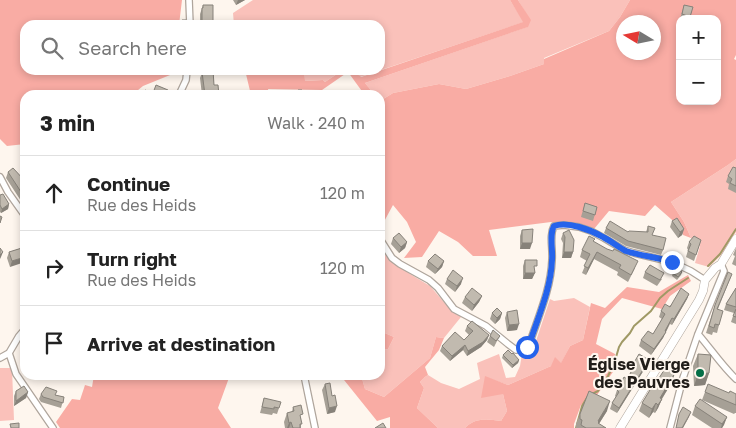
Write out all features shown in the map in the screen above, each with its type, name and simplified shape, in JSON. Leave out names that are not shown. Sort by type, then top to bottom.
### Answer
[{"type":"street","points":[[189,0],[190,20]]},
{"type":"street","points":[[181,90],[186,75]]},
{"type":"street","points":[[0,176],[20,209]]},
{"type":"street","points":[[385,247],[392,258],[429,280],[438,288],[454,309],[486,326],[516,350],[527,347],[530,342],[546,296],[551,278],[554,226],[579,227],[591,231],[624,250],[672,262],[692,271],[705,280]]},
{"type":"street","points":[[620,428],[699,300],[705,280],[721,264],[736,239]]},
{"type":"street","points":[[670,428],[698,334],[724,271],[721,264]]},
{"type":"street","points":[[698,334],[726,370],[736,379]]},
{"type":"street","points":[[0,358],[9,353],[20,335]]},
{"type":"street","points":[[9,353],[20,380]]},
{"type":"street","points":[[20,380],[53,428]]},
{"type":"street","points":[[305,380],[315,428]]},
{"type":"shaded area","points":[[0,0],[182,0],[180,20],[20,20],[20,75],[170,75],[143,86],[138,90],[20,90],[20,145],[7,146],[0,139]]},
{"type":"shaded area","points":[[253,0],[510,0],[524,22],[385,69],[385,20],[234,20],[233,13]]},
{"type":"shaded area","points":[[510,0],[518,0],[531,20],[528,27],[365,83],[371,90],[361,90],[350,75],[361,77],[367,75],[385,75],[385,69],[523,22]]},
{"type":"shaded area","points":[[518,0],[630,0],[621,15],[616,15],[616,22],[609,31],[544,58],[544,64],[510,76],[466,89],[439,84],[393,93],[385,98],[385,90],[371,90],[365,83],[527,27],[530,20]]},
{"type":"shaded area","points":[[630,0],[736,0],[736,55],[734,59],[736,60],[736,159],[671,202],[684,222],[691,238],[683,235],[679,226],[655,205],[645,216],[609,211],[594,229],[551,222],[489,230],[497,256],[473,256],[458,242],[439,231],[422,257],[404,258],[416,242],[407,222],[393,205],[385,220],[385,98],[393,93],[439,84],[466,89],[544,64],[544,59],[609,31],[616,22],[616,60],[661,60],[661,15],[621,15]]},
{"type":"shaded area","points":[[246,75],[304,75],[305,81],[323,80],[325,82],[336,75],[344,75],[322,90],[250,90]]},
{"type":"shaded area","points":[[303,75],[336,75],[325,82],[323,80],[304,81]]},
{"type":"shaded area","points":[[736,159],[736,232],[722,254],[709,267],[695,263],[700,246],[691,238],[684,222],[671,202]]},
{"type":"shaded area","points":[[385,255],[410,274],[430,286],[450,309],[461,317],[444,338],[436,337],[430,358],[384,397],[365,389],[362,380],[385,380],[385,349],[388,349],[394,337],[385,333]]},
{"type":"shaded area","points":[[688,275],[691,281],[670,296],[662,309],[622,298],[602,319],[596,344],[615,354],[617,366],[593,401],[581,405],[574,428],[465,428],[477,420],[501,421],[507,411],[503,394],[481,398],[485,376],[508,385],[551,366],[555,357],[561,363],[570,346],[583,340],[591,303],[605,308],[627,287],[659,292]]},
{"type":"shaded area","points":[[574,298],[590,307],[583,340],[570,346],[561,364],[551,366],[508,385],[485,377],[503,394],[507,411],[501,421],[477,420],[465,428],[438,428],[417,408],[424,388],[420,382],[428,375],[441,383],[459,389],[480,379],[477,363],[499,354],[506,378],[515,377],[520,366],[522,354],[528,352],[535,344],[550,299],[554,301]]},
{"type":"shaded area","points":[[385,333],[394,337],[388,349],[385,349]]},
{"type":"shaded area","points":[[436,337],[444,338],[439,350],[425,367],[428,375],[420,382],[424,388],[417,408],[438,428],[390,428],[390,417],[377,421],[344,380],[362,380],[365,389],[384,397],[430,358]]},
{"type":"shaded area","points":[[0,368],[12,369],[14,420],[0,421]]},
{"type":"shaded area","points":[[93,380],[228,380],[218,408],[231,428],[60,428],[56,422],[72,399],[80,400],[85,385],[92,387]]},
{"type":"building","points":[[203,5],[213,5],[213,20],[202,20]]},
{"type":"building","points":[[684,5],[693,7],[691,15],[682,14]]},
{"type":"building","points":[[202,75],[213,75],[214,85],[218,85],[218,90],[204,90]]},
{"type":"building","points":[[156,85],[168,90],[154,90]]},
{"type":"building","points":[[733,167],[736,168],[736,186],[730,183],[732,179],[728,176]]},
{"type":"building","points":[[13,168],[20,176],[20,190],[8,172]]},
{"type":"building","points":[[3,194],[9,204],[2,209],[0,195]]},
{"type":"building","points":[[585,203],[597,207],[595,215],[583,211]]},
{"type":"building","points":[[677,218],[684,229],[680,232],[672,221]]},
{"type":"building","points":[[610,221],[628,232],[648,232],[648,226],[655,228],[652,235],[666,238],[663,250],[628,241],[606,228]]},
{"type":"building","points":[[533,229],[532,243],[522,243],[522,230]]},
{"type":"building","points":[[569,230],[574,240],[573,252],[564,252],[565,237],[563,233]]},
{"type":"building","points":[[399,233],[407,242],[401,247],[393,238]]},
{"type":"building","points":[[589,236],[595,239],[593,241],[607,249],[613,251],[614,249],[638,261],[631,275],[619,268],[621,265],[597,252],[588,268],[584,266],[590,254],[582,250]]},
{"type":"building","points":[[694,236],[701,240],[696,255],[688,251],[691,244],[689,242]]},
{"type":"building","points":[[20,249],[20,259],[12,261],[9,252]]},
{"type":"building","points":[[435,254],[444,261],[438,269],[428,261]]},
{"type":"building","points":[[525,260],[537,260],[537,266],[534,266],[535,273],[525,273]]},
{"type":"building","points":[[650,265],[664,273],[660,280],[645,272]]},
{"type":"building","points":[[677,268],[682,272],[678,277],[673,273]]},
{"type":"building","points":[[453,270],[463,278],[457,286],[447,279]]},
{"type":"building","points":[[728,272],[732,274],[717,309],[723,311],[719,325],[715,324],[714,328],[709,326]]},
{"type":"building","points":[[472,288],[482,296],[474,305],[465,297]]},
{"type":"building","points":[[681,288],[689,294],[654,349],[641,340],[648,331],[653,334],[665,314],[661,311],[665,304],[670,307]]},
{"type":"building","points":[[736,288],[736,307],[726,304]]},
{"type":"building","points":[[497,308],[502,313],[497,318],[492,313]]},
{"type":"building","points":[[517,310],[519,324],[509,325],[507,312]]},
{"type":"building","points":[[472,321],[489,335],[483,342],[468,351],[465,345],[452,356],[442,346],[455,332],[464,340],[473,331],[467,326]]},
{"type":"building","points":[[493,330],[500,336],[496,341],[490,336]]},
{"type":"building","points":[[508,350],[519,360],[513,365],[503,355]]},
{"type":"building","points":[[639,354],[649,360],[619,408],[612,403],[619,392],[617,390],[624,377],[627,379]]},
{"type":"building","points":[[698,354],[711,355],[709,373],[698,374]]},
{"type":"building","points":[[666,367],[675,373],[660,398],[662,399],[652,409],[642,403]]},
{"type":"building","points":[[330,383],[332,396],[335,395],[337,406],[329,408],[325,384]]},
{"type":"building","points":[[708,384],[736,394],[736,405],[705,392]]},
{"type":"building","points":[[24,386],[28,392],[16,401],[16,391]]},
{"type":"building","points":[[46,387],[57,391],[55,395],[64,397],[63,403],[43,397],[41,394]]},
{"type":"building","points":[[589,391],[610,401],[598,421],[598,423],[606,428],[586,428],[581,425],[580,414]]},
{"type":"building","points":[[264,398],[281,402],[279,408],[262,407]]},
{"type":"building","points":[[700,399],[727,417],[722,424],[695,406]]},
{"type":"building","points":[[301,405],[303,414],[300,415],[302,424],[300,424],[300,428],[293,428],[291,422],[289,423],[287,413],[294,411],[293,407]]},
{"type":"building","points":[[683,407],[691,412],[682,428],[676,428],[679,414]]},
{"type":"building","points":[[19,423],[19,428],[11,428],[10,424]]},
{"type":"building","points":[[383,423],[386,428],[375,428]]},
{"type":"waterway","points":[[708,266],[720,254],[736,229]]},
{"type":"waterway","points":[[592,394],[598,391],[608,376],[619,347],[634,326],[651,311],[660,298],[688,278]]},
{"type":"waterway","points":[[576,428],[582,406],[588,396]]},
{"type":"place","name":"Église Vierge des Pauvres","points":[[700,373]]},
{"type":"route","points":[[527,347],[551,278],[554,226],[559,224],[579,227],[591,231],[624,250],[672,262]]}]
